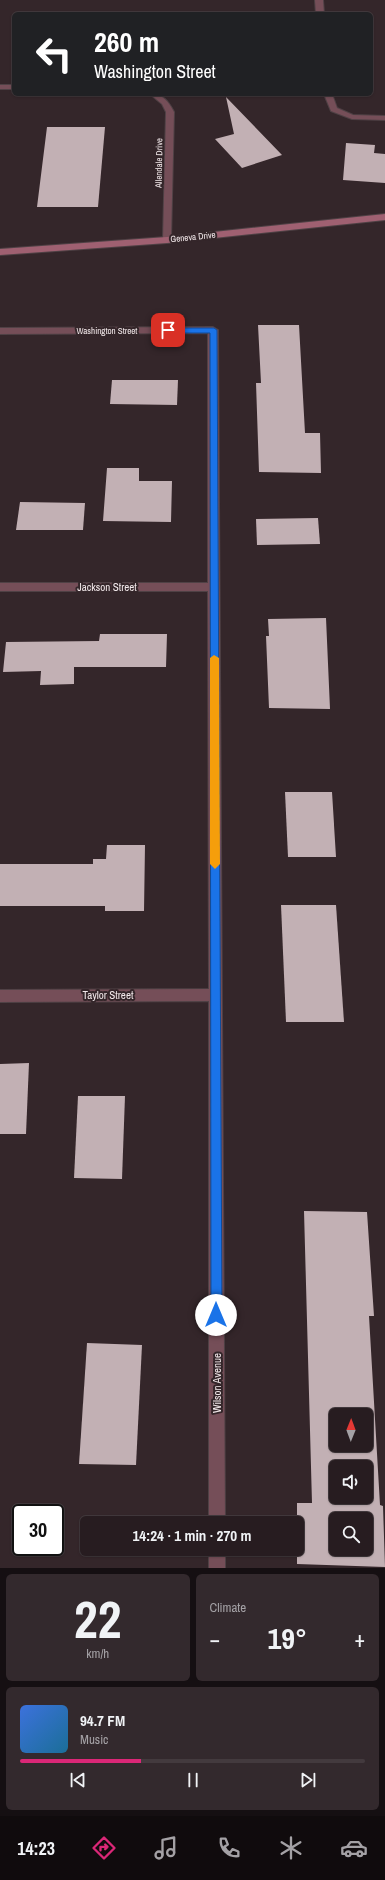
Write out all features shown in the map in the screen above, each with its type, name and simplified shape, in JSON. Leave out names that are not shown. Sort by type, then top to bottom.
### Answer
[{"type":"main road","name":"Geneva Drive","points":[[0,252],[167,240],[385,217]]},
{"type":"street","points":[[319,0],[320,12]]},
{"type":"street","points":[[0,87],[12,87]]},
{"type":"street","name":"Allendale Drive","points":[[156,96],[165,103],[170,112],[167,240]]},
{"type":"street","points":[[329,96],[334,109],[352,117],[385,118]]},
{"type":"street","name":"Washington Street","points":[[0,331],[214,330]]},
{"type":"street","name":"Wilson Avenue","points":[[214,330],[217,1516]]},
{"type":"street","name":"Jackson Street","points":[[0,587],[214,587]]},
{"type":"street","name":"Taylor Street","points":[[0,996],[216,995]]},
{"type":"street","points":[[217,1556],[217,1568]]},
{"type":"building","points":[[226,97],[282,155],[242,168],[215,139],[234,134]]},
{"type":"building","points":[[47,127],[105,127],[98,207],[37,207]]},
{"type":"building","points":[[346,143],[375,145],[374,153],[385,154],[385,183],[343,180]]},
{"type":"building","points":[[258,325],[299,325],[305,433],[320,433],[321,473],[259,472],[256,383],[261,383]]},
{"type":"building","points":[[112,380],[178,380],[177,405],[110,404]]},
{"type":"building","points":[[107,468],[139,468],[139,481],[172,481],[171,522],[103,521]]},
{"type":"building","points":[[20,502],[85,503],[83,530],[16,530]]},
{"type":"building","points":[[318,518],[320,544],[257,545],[256,519]]},
{"type":"building","points":[[326,618],[330,709],[269,708],[266,636],[269,636],[268,619]]},
{"type":"building","points":[[100,634],[167,634],[166,667],[74,667],[74,684],[40,685],[41,671],[3,672],[6,642],[99,641]]},
{"type":"building","points":[[285,792],[332,792],[336,857],[288,857]]},
{"type":"building","points":[[107,845],[145,845],[144,911],[105,911],[105,906],[0,906],[0,864],[93,864],[93,859],[106,859]]},
{"type":"building","points":[[281,905],[336,905],[344,1022],[286,1022]]},
{"type":"building","points":[[29,1063],[26,1134],[0,1134],[0,1064]]},
{"type":"building","points":[[78,1096],[125,1096],[122,1179],[74,1178]]},
{"type":"building","points":[[304,1211],[367,1212],[374,1316],[369,1316],[380,1505],[383,1506],[385,1567],[297,1564],[297,1556],[304,1556],[304,1516],[297,1516],[297,1503],[312,1503]]},
{"type":"building","points":[[87,1343],[142,1345],[136,1465],[79,1464]]},
{"type":"slow traffic","points":[[214,658],[215,864]]},
{"type":"route","points":[[168,330],[214,330],[216,1315]]}]
